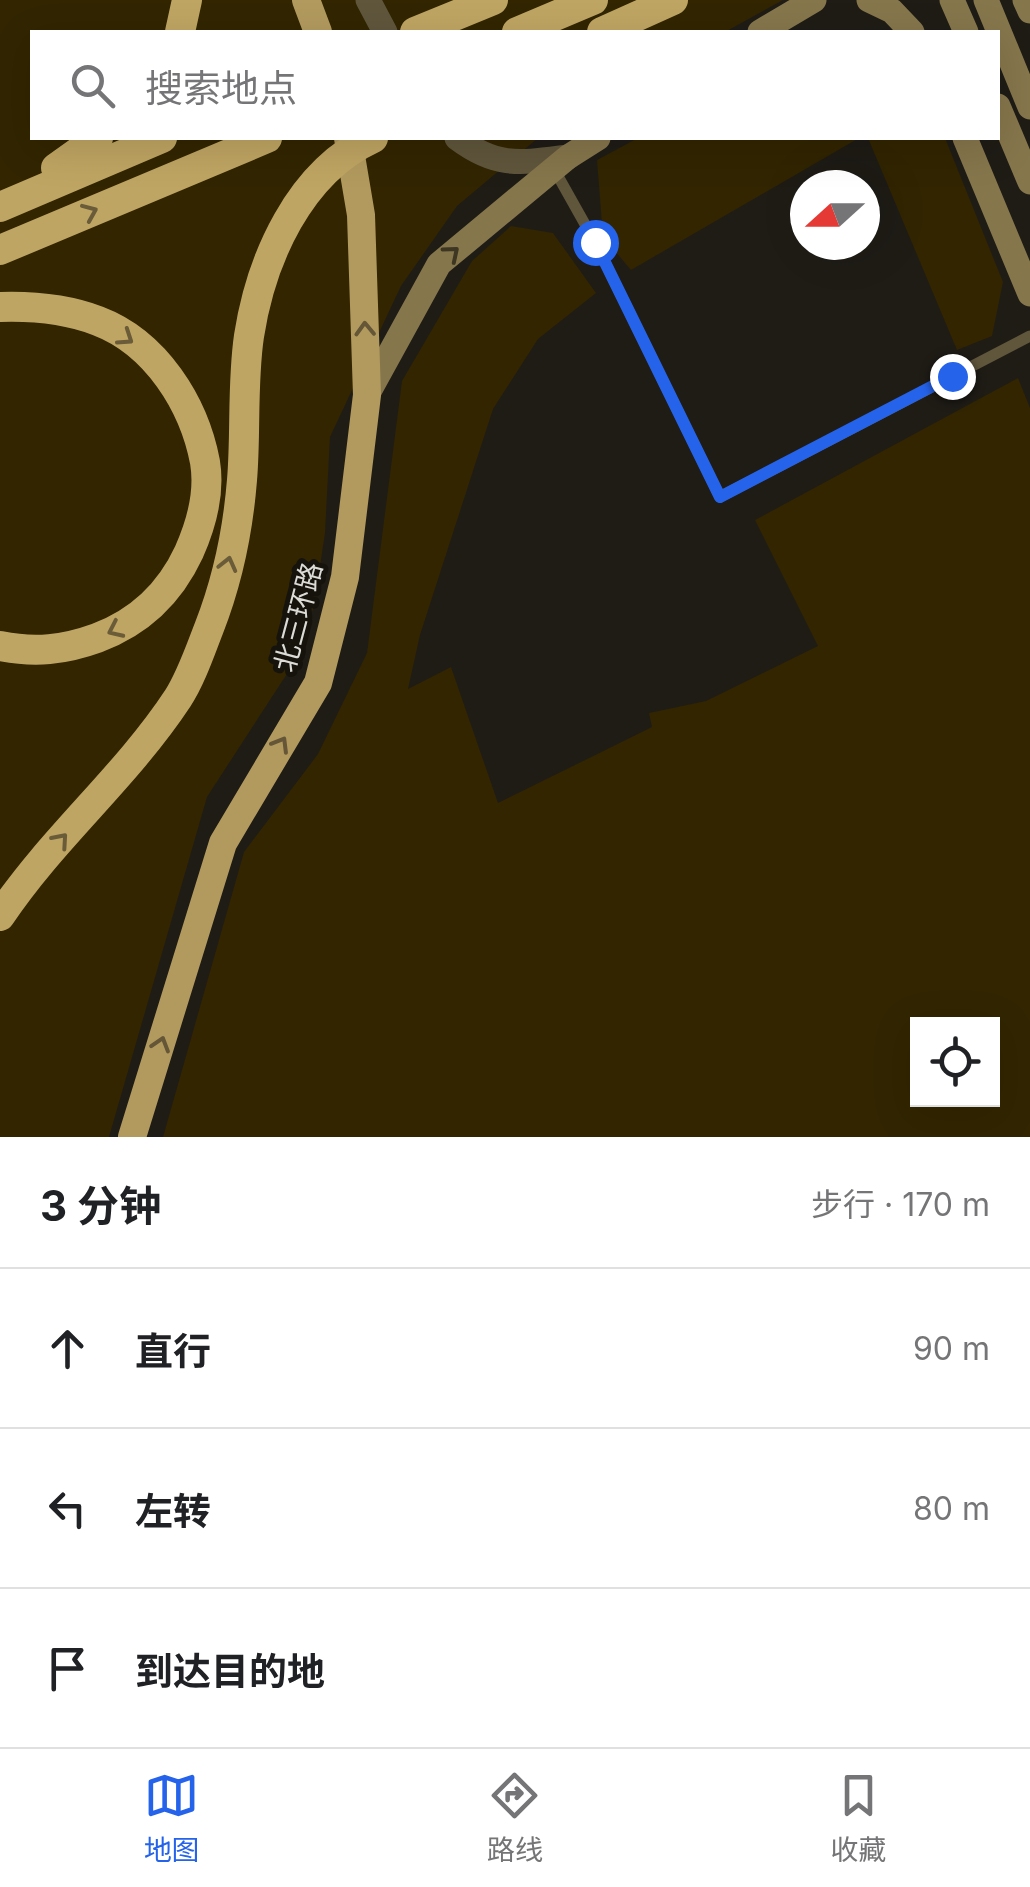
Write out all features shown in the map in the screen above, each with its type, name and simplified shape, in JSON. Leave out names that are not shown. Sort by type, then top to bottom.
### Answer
[{"type":"highway","points":[[180,30],[187,0]]},
{"type":"highway","points":[[306,0],[317,30]]},
{"type":"highway","points":[[420,30],[493,0]]},
{"type":"highway","points":[[521,30],[593,0]]},
{"type":"highway","points":[[606,30],[673,0]]},
{"type":"highway","points":[[2,206],[95,140]]},
{"type":"highway","points":[[2,206],[157,140]]},
{"type":"highway","points":[[0,250],[262,140]]},
{"type":"highway","name":"北三环路","points":[[134,1134],[223,843],[318,683],[345,577],[367,396],[361,215],[348,140]]},
{"type":"highway","points":[[0,916],[181,694],[210,626],[235,536],[242,482],[249,337],[261,283],[279,235],[300,201],[326,169],[370,140]]},
{"type":"highway","points":[[0,307],[38,307],[100,321],[146,352],[170,378],[189,410],[205,463],[206,485],[198,531],[171,586],[147,610],[122,629],[58,650],[24,651],[0,646]]},
{"type":"main road","points":[[763,30],[814,0]]},
{"type":"main road","points":[[869,0],[892,11],[913,30]]},
{"type":"main road","points":[[908,0],[915,30]]},
{"type":"main road","points":[[952,0],[965,30]]},
{"type":"main road","points":[[986,0],[998,30]]},
{"type":"main road","points":[[1025,0],[1030,11]]},
{"type":"main road","points":[[1000,34],[1030,106]]},
{"type":"main road","points":[[1000,111],[1030,182]]},
{"type":"main road","points":[[367,396],[439,264],[561,163],[595,140]]},
{"type":"main road","points":[[965,140],[1030,294]]},
{"type":"street","points":[[368,0],[384,30]]},
{"type":"street","points":[[460,140],[481,156],[516,164],[561,163]]},
{"type":"lane","points":[[561,163],[595,242],[720,497],[1030,336]]},
{"type":"shaded area","points":[[0,0],[783,0],[729,30],[30,30],[30,140],[536,140],[457,206],[401,286],[330,437],[325,533],[314,606],[294,663],[207,797],[109,1137],[0,1137]]},
{"type":"shaded area","points":[[634,140],[856,140],[804,170],[790,170],[790,178],[631,270],[603,237],[597,160]]},
{"type":"shaded area","points":[[869,140],[946,140],[1003,282],[992,336],[957,350]]},
{"type":"shaded area","points":[[511,226],[553,233],[596,293],[538,339],[493,409],[420,635],[408,689],[451,667],[498,803],[652,727],[649,713],[706,701],[818,646],[755,520],[1018,378],[1030,408],[1030,1137],[163,1137],[244,852],[318,754],[367,653],[402,381],[472,261]]},
{"type":"route","points":[[595,242],[720,497],[952,376]]}]
